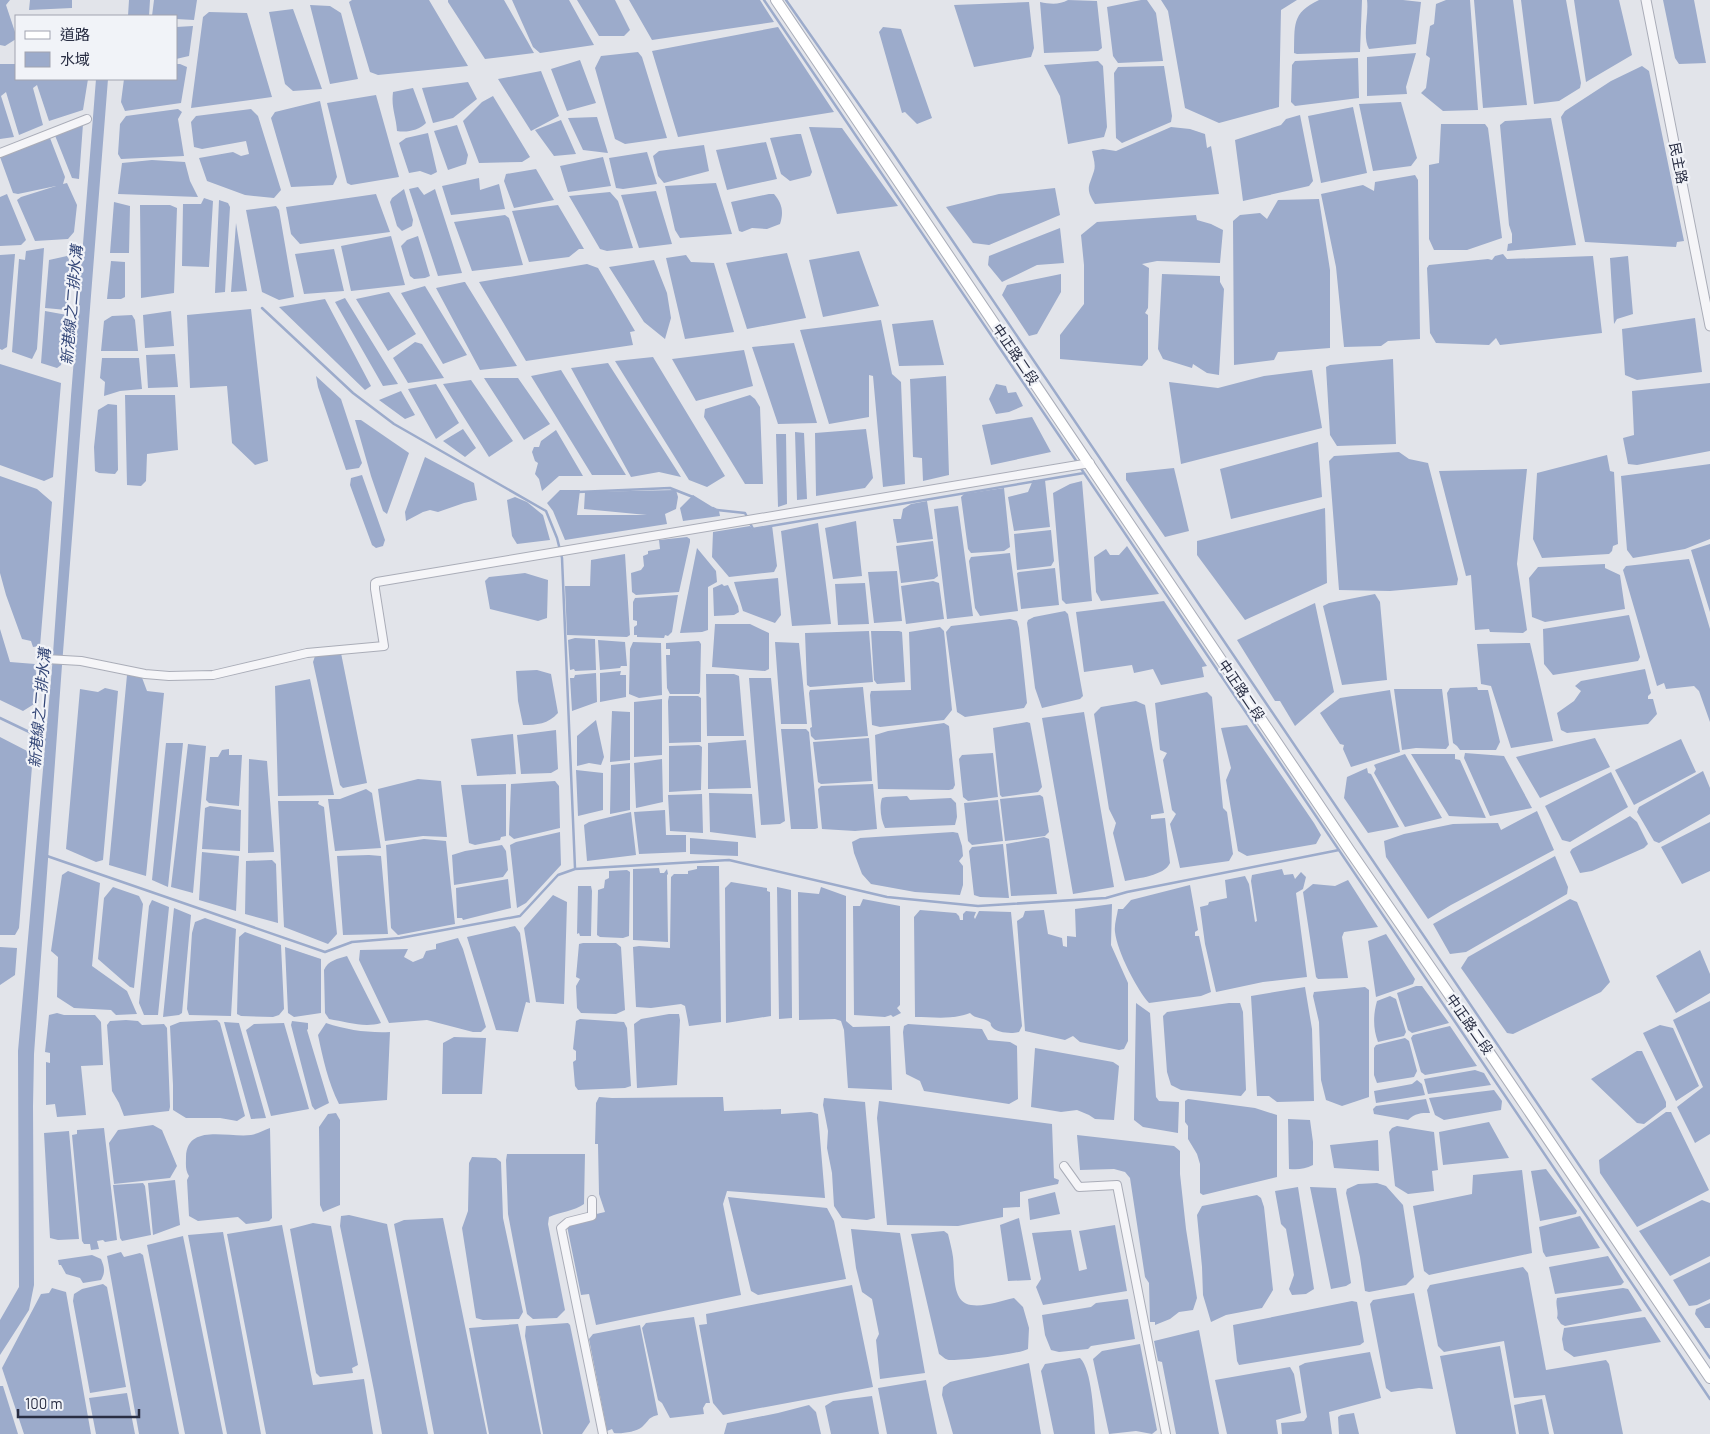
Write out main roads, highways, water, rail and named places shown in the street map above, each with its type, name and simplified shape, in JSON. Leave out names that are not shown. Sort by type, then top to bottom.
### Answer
[{"type":"main road","name":"中正路二段","points":[[776,0],[1350,851],[1494,1058],[1710,1378]]},
{"type":"water","points":[[0,0],[10,0],[6,5],[15,32],[15,40],[5,46],[0,45]]},
{"type":"water","points":[[30,0],[72,0],[72,8],[29,10]]},
{"type":"water","points":[[129,0],[150,0],[149,15],[128,15]]},
{"type":"water","points":[[154,0],[197,0],[194,20],[178,19],[178,15],[152,15]]},
{"type":"water","points":[[352,0],[429,0],[468,66],[378,75],[370,72],[349,2]]},
{"type":"water","points":[[448,0],[504,0],[534,53],[485,59]]},
{"type":"water","points":[[512,0],[569,0],[594,45],[540,53],[533,47]]},
{"type":"water","points":[[577,0],[615,0],[630,30],[624,36],[599,36]]},
{"type":"water","points":[[629,0],[760,0],[774,22],[652,40]]},
{"type":"water","points":[[1068,0],[1097,1],[1102,48],[1098,51],[1044,53],[1040,2],[1054,4]]},
{"type":"water","points":[[1147,0],[1156,13],[1163,61],[1118,63],[1113,56],[1107,7]]},
{"type":"water","points":[[1161,0],[1297,0],[1281,10],[1279,107],[1219,123],[1185,108],[1168,11]]},
{"type":"water","points":[[1319,0],[1362,0],[1360,52],[1294,53],[1296,21],[1303,10]]},
{"type":"water","points":[[1367,0],[1421,2],[1416,44],[1369,49],[1366,38]]},
{"type":"water","points":[[1446,0],[1470,0],[1478,110],[1443,111],[1421,93],[1426,88],[1430,58],[1426,55],[1430,26],[1434,24],[1436,4]]},
{"type":"water","points":[[1474,0],[1513,0],[1527,105],[1483,108]]},
{"type":"water","points":[[1521,0],[1566,0],[1581,83],[1580,88],[1559,101],[1534,104]]},
{"type":"water","points":[[1574,0],[1619,0],[1632,55],[1586,82]]},
{"type":"water","points":[[1663,0],[1694,0],[1706,63],[1679,64],[1675,58]]},
{"type":"water","points":[[1029,2],[1034,48],[1031,57],[974,67],[954,5]]},
{"type":"water","points":[[310,5],[330,6],[341,13],[358,79],[330,84]]},
{"type":"water","points":[[293,9],[322,89],[293,91],[285,84],[269,12]]},
{"type":"water","points":[[209,12],[247,13],[272,97],[191,108],[203,17]]},
{"type":"water","points":[[193,26],[189,56],[178,59],[178,27]]},
{"type":"water","points":[[778,27],[834,112],[678,137],[652,51]]},
{"type":"water","points":[[883,27],[901,29],[932,118],[917,124],[905,112],[902,113],[879,32]]},
{"type":"water","points":[[638,52],[642,57],[667,138],[625,144],[615,139],[595,68],[601,56]]},
{"type":"water","points":[[1416,53],[1406,87],[1407,94],[1367,96],[1367,57]]},
{"type":"water","points":[[1358,58],[1359,98],[1295,106],[1291,102],[1292,65],[1295,61]]},
{"type":"water","points":[[580,60],[596,103],[567,111],[551,69]]},
{"type":"water","points":[[1098,61],[1103,66],[1107,127],[1104,137],[1068,144],[1060,96],[1044,65]]},
{"type":"water","points":[[0,64],[15,64],[15,80],[88,80],[83,110],[49,121],[37,85],[33,88],[43,125],[19,135],[6,92],[1,96],[14,137],[0,139]]},
{"type":"water","points":[[178,64],[187,67],[181,103],[125,111],[121,102],[124,80],[178,80]]},
{"type":"water","points":[[1164,66],[1172,116],[1171,122],[1122,143],[1116,138],[1114,73],[1118,67]]},
{"type":"water","points":[[1642,66],[1649,71],[1684,241],[1677,242],[1676,247],[1585,242],[1561,117],[1565,111],[1611,81]]},
{"type":"water","points":[[541,71],[559,116],[531,131],[498,79]]},
{"type":"water","points":[[96,80],[108,80],[62,665],[34,1054],[34,1285],[29,1310],[0,1355],[0,1320],[19,1287],[18,1051],[52,668]]},
{"type":"water","points":[[468,82],[477,99],[453,118],[433,123],[422,88]]},
{"type":"water","points":[[413,88],[426,123],[413,130],[397,131],[393,92]]},
{"type":"water","points":[[376,95],[399,177],[351,185],[347,183],[327,103]]},
{"type":"water","points":[[493,96],[530,157],[522,162],[479,163],[463,121],[482,102]]},
{"type":"water","points":[[320,101],[337,177],[333,185],[291,187],[271,118],[275,112]]},
{"type":"water","points":[[1401,102],[1417,158],[1411,166],[1373,171],[1359,104]]},
{"type":"water","points":[[1353,107],[1367,173],[1321,183],[1308,116]]},
{"type":"water","points":[[178,109],[182,112],[178,119],[184,156],[121,159],[118,154],[120,124],[126,116]]},
{"type":"water","points":[[251,109],[258,116],[281,190],[274,198],[245,195],[207,181],[199,158],[233,152],[241,156],[249,154],[246,141],[202,149],[194,147],[191,122],[196,116]]},
{"type":"water","points":[[1300,115],[1313,181],[1309,186],[1243,201],[1235,140],[1281,125],[1286,119]]},
{"type":"water","points":[[597,117],[608,153],[583,150],[568,118]]},
{"type":"water","points":[[1551,118],[1576,245],[1507,251],[1508,244],[1512,243],[1512,234],[1509,225],[1500,125],[1505,121]]},
{"type":"water","points":[[561,120],[576,154],[554,156],[535,130]]},
{"type":"water","points":[[83,124],[79,179],[72,178],[54,133]]},
{"type":"water","points":[[1441,124],[1485,124],[1488,128],[1502,238],[1467,250],[1434,250],[1429,239],[1429,165],[1439,163]]},
{"type":"water","points":[[457,125],[468,155],[466,164],[448,170],[434,131]]},
{"type":"water","points":[[809,127],[842,128],[898,206],[837,214]]},
{"type":"water","points":[[1171,127],[1190,129],[1205,134],[1207,148],[1211,146],[1219,194],[1095,204],[1089,191],[1089,184],[1095,168],[1092,151],[1103,149],[1116,151]]},
{"type":"water","points":[[428,133],[437,172],[431,175],[420,171],[409,173],[399,143],[406,138]]},
{"type":"water","points":[[801,134],[812,172],[810,176],[790,181],[781,174],[770,138]]},
{"type":"water","points":[[50,138],[65,177],[63,184],[67,183],[77,205],[74,232],[68,239],[35,241],[17,200],[56,186],[18,194],[13,193],[0,157]]},
{"type":"water","points":[[766,142],[777,179],[727,190],[716,150]]},
{"type":"water","points":[[704,145],[709,171],[664,183],[658,176],[653,156],[659,151]]},
{"type":"water","points":[[647,152],[657,184],[623,189],[616,188],[609,158]]},
{"type":"water","points":[[603,157],[611,186],[568,192],[560,166]]},
{"type":"water","points":[[152,160],[185,162],[190,181],[198,197],[118,194],[122,163]]},
{"type":"water","points":[[536,169],[554,200],[514,208],[504,181],[506,174]]},
{"type":"water","points":[[1415,175],[1418,180],[1420,339],[1388,341],[1381,346],[1344,347],[1336,267],[1321,194],[1363,185],[1374,191],[1375,182]]},
{"type":"water","points":[[479,178],[480,190],[499,184],[505,209],[451,215],[442,186]]},
{"type":"water","points":[[716,183],[732,234],[680,238],[675,230],[665,186]]},
{"type":"water","points":[[418,187],[424,195],[435,189],[462,273],[438,276],[409,189]]},
{"type":"water","points":[[1055,188],[1060,215],[989,245],[973,243],[946,207],[999,194]]},
{"type":"water","points":[[404,189],[413,220],[412,226],[402,231],[397,226],[390,202],[392,198]]},
{"type":"water","points":[[656,191],[672,244],[639,248],[621,195]]},
{"type":"water","points":[[610,192],[618,201],[633,248],[607,251],[600,249],[569,196]]},
{"type":"water","points":[[7,194],[26,240],[21,245],[0,246],[0,197]]},
{"type":"water","points":[[376,194],[390,232],[300,244],[291,234],[286,207]]},
{"type":"water","points":[[774,194],[779,201],[782,212],[780,224],[767,229],[752,228],[742,232],[739,231],[731,202]]},
{"type":"water","points":[[204,198],[213,201],[209,267],[182,266],[183,204],[201,204]]},
{"type":"water","points":[[1319,199],[1330,270],[1330,348],[1278,352],[1274,360],[1234,365],[1233,221],[1240,215],[1260,213],[1267,219],[1278,200]]},
{"type":"water","points":[[219,200],[228,203],[230,207],[225,292],[215,293]]},
{"type":"water","points":[[114,202],[130,206],[129,253],[110,253]]},
{"type":"water","points":[[140,205],[170,205],[177,208],[174,293],[141,298]]},
{"type":"water","points":[[558,205],[584,249],[579,249],[569,257],[529,262],[512,211]]},
{"type":"water","points":[[276,206],[279,210],[294,297],[279,300],[262,292],[246,210]]},
{"type":"water","points":[[505,215],[509,218],[523,265],[472,271],[454,222]]},
{"type":"water","points":[[1196,215],[1197,220],[1223,230],[1220,263],[1157,261],[1142,264],[1149,268],[1148,308],[1145,313],[1148,315],[1148,359],[1142,366],[1060,359],[1060,335],[1084,304],[1084,265],[1081,235],[1097,222]]},
{"type":"water","points":[[236,223],[247,291],[231,292]]},
{"type":"water","points":[[1060,228],[1064,263],[1037,265],[1002,282],[988,265],[989,256]]},
{"type":"water","points":[[391,236],[405,285],[351,291],[341,246]]},
{"type":"water","points":[[418,236],[430,276],[414,279],[410,276],[401,246],[407,240]]},
{"type":"water","points":[[44,248],[37,349],[32,359],[12,352],[19,259],[25,260],[26,251]]},
{"type":"water","points":[[334,249],[344,291],[304,294],[295,254]]},
{"type":"water","points":[[859,251],[879,306],[823,317],[809,260]]},
{"type":"water","points":[[787,253],[806,318],[747,329],[726,263]]},
{"type":"water","points":[[15,254],[7,347],[2,350],[0,349],[0,255]]},
{"type":"water","points":[[1503,254],[1507,259],[1593,256],[1602,333],[1500,345],[1496,338],[1489,345],[1436,343],[1430,333],[1427,268],[1429,265],[1492,260],[1495,256]]},
{"type":"water","points":[[686,255],[691,262],[714,263],[734,332],[685,339],[666,258]]},
{"type":"water","points":[[67,256],[71,263],[67,310],[45,308],[49,260]]},
{"type":"water","points":[[1628,256],[1633,314],[1617,319],[1614,324],[1610,258]]},
{"type":"water","points":[[654,260],[667,293],[671,318],[665,339],[644,322],[609,267]]},
{"type":"water","points":[[111,261],[125,262],[125,297],[121,299],[107,299]]},
{"type":"water","points":[[587,264],[598,268],[635,331],[630,332],[633,345],[526,361],[479,282]]},
{"type":"water","points":[[1061,274],[1061,292],[1037,334],[1029,336],[1002,295],[1007,285]]},
{"type":"water","points":[[1162,274],[1220,276],[1220,282],[1224,289],[1219,375],[1207,373],[1193,364],[1192,368],[1163,359],[1158,349]]},
{"type":"water","points":[[465,282],[517,366],[480,370],[436,288]]},
{"type":"water","points":[[425,286],[467,355],[443,364],[401,293]]},
{"type":"water","points":[[389,292],[416,334],[388,351],[356,299]]},
{"type":"water","points":[[345,298],[398,384],[383,386],[335,302]]},
{"type":"water","points":[[325,299],[371,386],[365,390],[279,307]]},
{"type":"water","points":[[251,309],[268,461],[255,465],[232,443],[227,386],[190,388],[187,315]]},
{"type":"water","points":[[45,311],[67,315],[61,365],[57,368],[41,363]]},
{"type":"water","points":[[171,311],[174,346],[145,348],[143,315]]},
{"type":"water","points":[[132,315],[135,320],[138,351],[101,351],[104,321],[112,316]]},
{"type":"water","points":[[1695,318],[1702,372],[1637,380],[1625,375],[1622,329]]},
{"type":"water","points":[[881,320],[892,374],[901,382],[905,484],[883,487],[873,376],[869,375],[869,417],[829,424],[800,330]]},
{"type":"water","points":[[933,320],[944,365],[899,366],[892,324]]},
{"type":"water","points":[[415,342],[422,344],[444,378],[408,383],[393,358]]},
{"type":"water","points":[[794,343],[817,423],[778,424],[752,347]]},
{"type":"water","points":[[744,350],[753,386],[696,401],[672,359]]},
{"type":"water","points":[[175,354],[178,387],[148,388],[146,355]]},
{"type":"water","points":[[653,357],[725,476],[707,487],[689,480],[615,361]]},
{"type":"water","points":[[102,358],[139,358],[142,389],[120,391],[104,396],[105,382],[100,378]]},
{"type":"water","points":[[1393,359],[1396,444],[1337,446],[1330,435],[1326,367],[1330,365]]},
{"type":"water","points":[[608,363],[681,477],[659,472],[631,477],[571,368]]},
{"type":"water","points":[[0,364],[61,383],[53,477],[44,481],[0,465]]},
{"type":"water","points":[[561,370],[626,475],[592,475],[531,376]]},
{"type":"water","points":[[1312,370],[1322,428],[1181,464],[1169,382],[1218,388],[1264,376]]},
{"type":"water","points":[[316,376],[341,399],[362,463],[359,468],[346,470]]},
{"type":"water","points":[[946,376],[949,475],[923,481],[922,458],[913,457],[910,379]]},
{"type":"water","points":[[484,378],[518,378],[550,424],[524,440]]},
{"type":"water","points":[[471,380],[513,441],[489,457],[443,384]]},
{"type":"water","points":[[1710,383],[1710,451],[1637,465],[1628,464],[1623,438],[1634,435],[1632,391]]},
{"type":"water","points":[[436,384],[459,423],[436,439],[408,389]]},
{"type":"water","points":[[996,384],[1006,386],[1008,393],[1016,392],[1023,406],[1009,412],[996,414],[989,399]]},
{"type":"water","points":[[401,391],[415,415],[405,419],[379,400]]},
{"type":"water","points":[[125,395],[175,395],[178,450],[147,454],[146,481],[141,486],[127,485]]},
{"type":"water","points":[[750,395],[760,407],[763,484],[745,484],[704,417],[705,409]]},
{"type":"water","points":[[108,404],[117,405],[118,470],[115,474],[95,471],[94,447],[98,410]]},
{"type":"water","points":[[1032,417],[1051,452],[991,465],[982,425]]},
{"type":"water","points":[[355,420],[361,420],[409,453],[387,514],[383,511],[371,476]]},
{"type":"water","points":[[463,429],[476,448],[465,457],[443,441]]},
{"type":"water","points":[[866,429],[873,478],[865,488],[816,496],[815,433]]},
{"type":"water","points":[[556,430],[583,476],[559,476],[542,491],[539,479],[535,474],[538,463],[535,461],[532,452],[534,447],[539,447],[541,441]]},
{"type":"water","points":[[795,432],[804,433],[807,499],[797,500]]},
{"type":"water","points":[[776,434],[786,434],[787,504],[778,507]]},
{"type":"water","points":[[1318,442],[1322,497],[1231,519],[1220,469]]},
{"type":"water","points":[[1399,452],[1409,459],[1428,463],[1458,579],[1457,585],[1390,591],[1339,590],[1329,461],[1334,456]]},
{"type":"water","points":[[1607,455],[1610,471],[1614,472],[1618,544],[1613,546],[1609,554],[1542,558],[1533,539],[1537,473]]},
{"type":"water","points":[[425,457],[474,483],[477,500],[438,512],[430,510],[423,512],[406,521],[405,512]]},
{"type":"water","points":[[1710,464],[1710,539],[1685,549],[1633,558],[1627,550],[1621,476]]},
{"type":"water","points":[[1174,468],[1189,531],[1165,537],[1126,480],[1126,473]]},
{"type":"water","points":[[1527,469],[1517,564],[1527,630],[1523,633],[1490,632],[1489,629],[1475,630],[1471,575],[1466,576],[1439,471]]},
{"type":"water","points":[[362,475],[385,540],[383,546],[376,548],[372,545],[350,485],[351,478]]},
{"type":"water","points":[[0,476],[37,489],[52,502],[40,646],[33,647],[31,641],[22,639],[0,573]]},
{"type":"water","points":[[1033,480],[1045,480],[1050,527],[1014,531],[1008,497],[1028,492]]},
{"type":"water","points":[[1082,481],[1092,601],[1066,604],[1062,600],[1053,493],[1070,484]]},
{"type":"water","points":[[1004,488],[1010,547],[1004,551],[971,553],[968,549],[961,497],[964,494]]},
{"type":"water","points":[[560,490],[580,490],[577,515],[647,515],[584,509],[585,492],[676,490],[678,497],[676,509],[665,514],[667,524],[565,540],[553,511],[547,503]]},
{"type":"water","points":[[693,495],[719,511],[720,516],[683,521],[680,508]]},
{"type":"water","points":[[515,497],[527,502],[543,515],[550,540],[517,544],[512,536],[507,500]]},
{"type":"water","points":[[927,501],[933,539],[897,543],[893,519],[901,519],[903,509],[911,504]]},
{"type":"water","points":[[958,506],[973,616],[947,619],[934,509]]},
{"type":"water","points":[[1325,508],[1327,583],[1245,620],[1197,555],[1197,541]]},
{"type":"water","points":[[856,521],[862,576],[833,579],[825,528]]},
{"type":"water","points":[[818,523],[831,624],[792,626],[781,531]]},
{"type":"water","points":[[772,525],[777,566],[774,572],[729,577],[712,557],[713,532],[750,526],[753,530]]},
{"type":"water","points":[[1051,530],[1054,561],[1051,566],[1017,570],[1014,534]]},
{"type":"water","points":[[687,537],[690,539],[690,542],[679,592],[636,595],[632,592],[631,573],[641,570],[644,566],[643,556],[648,554],[648,551],[660,549],[659,540]]},
{"type":"water","points":[[933,541],[938,576],[934,579],[901,583],[896,546]]},
{"type":"water","points":[[1710,544],[1710,612],[1691,550]]},
{"type":"water","points":[[1127,546],[1159,594],[1101,601],[1096,592],[1094,557],[1106,549],[1110,555],[1119,555]]},
{"type":"water","points":[[697,548],[716,571],[717,582],[708,587],[708,630],[680,633]]},
{"type":"water","points":[[1010,553],[1018,611],[980,616],[975,608],[969,561],[971,557]]},
{"type":"water","points":[[625,554],[630,635],[627,637],[567,635],[565,586],[590,586],[591,560]]},
{"type":"water","points":[[1689,559],[1710,629],[1710,722],[1699,691],[1694,686],[1666,689],[1664,683],[1657,686],[1623,570],[1626,566]]},
{"type":"water","points":[[1605,564],[1605,568],[1620,575],[1625,609],[1545,622],[1532,617],[1529,578],[1538,567]]},
{"type":"water","points":[[1055,568],[1059,605],[1021,609],[1017,573]]},
{"type":"water","points":[[897,571],[902,621],[874,623],[868,572]]},
{"type":"water","points":[[525,573],[548,580],[547,618],[538,621],[490,609],[485,581],[489,577]]},
{"type":"water","points":[[778,578],[781,615],[775,623],[743,611],[734,582]]},
{"type":"water","points":[[933,581],[939,583],[944,619],[906,624],[901,586]]},
{"type":"water","points":[[865,583],[869,624],[838,625],[835,584]]},
{"type":"water","points":[[722,584],[724,586],[728,585],[738,606],[739,612],[734,615],[714,616],[713,588]]},
{"type":"water","points":[[1375,594],[1380,602],[1387,680],[1342,685],[1323,606],[1329,603]]},
{"type":"water","points":[[678,595],[672,632],[668,636],[665,635],[664,638],[637,637],[637,635],[634,635],[634,627],[637,625],[637,621],[633,620],[633,602],[635,598]]},
{"type":"water","points":[[1164,601],[1207,666],[1202,667],[1204,677],[1161,685],[1153,669],[1134,673],[1132,665],[1084,672],[1076,612]]},
{"type":"water","points":[[1315,603],[1334,692],[1295,726],[1280,701],[1275,701],[1237,640]]},
{"type":"water","points":[[1065,611],[1068,614],[1083,696],[1080,699],[1042,708],[1035,688],[1027,623],[1028,620],[1034,617]]},
{"type":"water","points":[[1629,615],[1640,657],[1638,661],[1553,675],[1544,664],[1543,629]]},
{"type":"water","points":[[1010,619],[1017,621],[1019,628],[1027,703],[1024,708],[965,717],[957,712],[946,632],[951,626]]},
{"type":"water","points":[[715,624],[750,624],[769,633],[769,669],[765,671],[712,667]]},
{"type":"water","points":[[940,627],[944,631],[952,710],[944,720],[880,727],[872,725],[871,691],[911,690],[909,632]]},
{"type":"water","points":[[0,629],[10,662],[35,664],[39,701],[23,711],[0,700]]},
{"type":"water","points":[[869,631],[873,682],[810,687],[807,685],[805,633]]},
{"type":"water","points":[[871,631],[902,632],[905,682],[877,684],[874,680]]},
{"type":"water","points":[[575,638],[595,639],[596,670],[570,670],[568,640]]},
{"type":"water","points":[[598,640],[625,642],[627,666],[600,670]]},
{"type":"water","points":[[699,641],[701,644],[699,694],[670,694],[667,688],[666,655],[670,655],[670,649],[666,649],[666,643]]},
{"type":"water","points":[[633,642],[661,643],[662,695],[639,698],[629,694],[630,649]]},
{"type":"water","points":[[775,642],[799,643],[807,724],[781,724]]},
{"type":"water","points":[[1530,643],[1553,741],[1511,748],[1491,686],[1481,684],[1477,644]]},
{"type":"water","points":[[341,653],[367,783],[343,788],[340,785],[313,662],[315,656]]},
{"type":"water","points":[[1645,669],[1651,693],[1648,699],[1653,699],[1657,714],[1648,724],[1567,733],[1561,730],[1557,713],[1574,701],[1581,691],[1575,686],[1581,681]]},
{"type":"water","points":[[537,670],[551,674],[558,713],[550,720],[542,723],[523,725],[518,701],[516,671]]},
{"type":"water","points":[[621,671],[620,675],[626,675],[626,697],[600,702],[600,673]]},
{"type":"water","points":[[596,673],[597,702],[572,711],[570,678],[574,678],[575,675]]},
{"type":"water","points":[[706,674],[734,674],[739,676],[744,736],[707,736]]},
{"type":"water","points":[[127,675],[141,675],[147,691],[164,693],[146,876],[109,865]]},
{"type":"water","points":[[749,678],[771,678],[785,821],[780,824],[761,825]]},
{"type":"water","points":[[310,679],[334,795],[278,796],[275,686]]},
{"type":"water","points":[[863,687],[868,736],[815,740],[811,736],[810,728],[812,727],[810,690]]},
{"type":"water","points":[[1477,687],[1478,690],[1488,690],[1500,742],[1496,750],[1460,750],[1453,743],[1447,693],[1450,688]]},
{"type":"water","points":[[105,688],[118,691],[103,860],[96,862],[66,849],[80,689],[98,692]]},
{"type":"water","points":[[1394,689],[1442,689],[1449,745],[1446,749],[1416,748],[1402,750]]},
{"type":"water","points":[[1390,690],[1400,752],[1351,767],[1343,749],[1344,745],[1340,744],[1320,713],[1340,698]]},
{"type":"water","points":[[1207,692],[1212,697],[1223,808],[1227,812],[1233,854],[1229,861],[1180,868],[1170,824],[1176,814],[1172,810],[1163,760],[1167,753],[1160,750],[1155,703]]},
{"type":"water","points":[[669,696],[698,696],[701,698],[701,742],[669,743]]},
{"type":"water","points":[[662,699],[662,755],[634,757],[634,702]]},
{"type":"water","points":[[1136,701],[1145,705],[1164,813],[1151,815],[1151,819],[1165,818],[1170,863],[1157,874],[1125,881],[1113,833],[1116,823],[1109,809],[1094,714],[1101,707]]},
{"type":"water","points":[[612,711],[630,712],[630,760],[610,762]]},
{"type":"water","points":[[1084,712],[1114,887],[1073,894],[1042,718]]},
{"type":"water","points":[[596,720],[604,757],[601,765],[589,763],[577,766],[577,736]]},
{"type":"water","points":[[944,723],[949,726],[955,785],[953,789],[878,789],[875,735],[888,731]]},
{"type":"water","points":[[1030,723],[1042,787],[1038,792],[1002,797],[1000,795],[993,728]]},
{"type":"water","points":[[1247,725],[1321,835],[1316,844],[1247,856],[1238,851],[1226,780],[1231,768],[1221,728]]},
{"type":"water","points":[[781,729],[806,729],[809,732],[818,828],[791,829]]},
{"type":"water","points":[[556,730],[558,769],[551,773],[521,774],[517,735]]},
{"type":"water","points":[[513,734],[516,774],[477,776],[471,739]]},
{"type":"water","points":[[0,737],[33,754],[19,928],[15,935],[0,935]]},
{"type":"water","points":[[869,738],[872,781],[821,784],[818,782],[813,742]]},
{"type":"water","points":[[1595,738],[1610,767],[1540,798],[1516,757]]},
{"type":"water","points":[[1681,739],[1696,772],[1634,805],[1615,770]]},
{"type":"water","points":[[746,740],[751,788],[708,789],[708,743]]},
{"type":"water","points":[[166,743],[183,743],[168,887],[152,880]]},
{"type":"water","points":[[188,744],[206,746],[193,893],[171,887]]},
{"type":"water","points":[[699,745],[702,747],[701,790],[669,792],[669,746]]},
{"type":"water","points":[[229,749],[229,755],[242,755],[239,806],[209,803],[206,800],[210,757],[218,757],[222,750]]},
{"type":"water","points":[[993,753],[998,797],[968,801],[963,797],[959,759],[962,755]]},
{"type":"water","points":[[1465,753],[1504,756],[1532,808],[1490,816],[1464,758]]},
{"type":"water","points":[[1405,754],[1442,818],[1405,827],[1374,773],[1376,769],[1374,765]]},
{"type":"water","points":[[1411,754],[1455,754],[1455,759],[1460,760],[1486,818],[1449,816]]},
{"type":"water","points":[[249,759],[267,761],[274,852],[248,853]]},
{"type":"water","points":[[662,759],[663,802],[636,808],[634,763]]},
{"type":"water","points":[[630,763],[630,810],[610,814],[611,765]]},
{"type":"water","points":[[1367,768],[1368,773],[1371,774],[1399,827],[1368,833],[1344,798],[1347,777]]},
{"type":"water","points":[[576,770],[603,773],[603,810],[578,816]]},
{"type":"water","points":[[1703,771],[1710,788],[1710,814],[1659,843],[1654,841],[1637,812],[1639,807]]},
{"type":"water","points":[[1611,772],[1628,807],[1570,842],[1562,840],[1545,806]]},
{"type":"water","points":[[418,779],[441,781],[447,837],[423,836],[385,841],[378,789]]},
{"type":"water","points":[[555,781],[559,786],[560,828],[514,839],[509,835],[511,784]]},
{"type":"water","points":[[506,784],[506,836],[501,837],[500,840],[475,845],[469,843],[461,785]]},
{"type":"water","points":[[873,784],[877,829],[855,831],[822,829],[818,789],[821,786]]},
{"type":"water","points":[[366,789],[372,793],[381,848],[335,851],[328,799],[340,799]]},
{"type":"water","points":[[709,793],[752,794],[756,838],[710,832]]},
{"type":"water","points":[[702,794],[703,833],[670,831],[668,795]]},
{"type":"water","points":[[1040,795],[1043,797],[1049,832],[1045,836],[1005,841],[1000,799]]},
{"type":"water","points":[[907,796],[910,800],[951,798],[956,803],[957,817],[955,825],[885,828],[881,813],[882,798]]},
{"type":"water","points":[[998,800],[1003,841],[972,845],[968,841],[964,803]]},
{"type":"water","points":[[278,801],[319,801],[318,804],[324,807],[337,934],[328,944],[284,927]]},
{"type":"water","points":[[210,806],[241,810],[240,851],[202,849],[205,808]]},
{"type":"water","points":[[665,810],[666,835],[686,835],[686,852],[639,854],[634,812]]},
{"type":"water","points":[[1537,811],[1554,850],[1428,919],[1386,857],[1384,841],[1404,834],[1453,824],[1498,823],[1501,830]]},
{"type":"water","points":[[631,812],[636,855],[587,861],[584,825],[589,822]]},
{"type":"water","points":[[1630,816],[1637,822],[1648,844],[1644,848],[1592,871],[1580,873],[1570,852],[1572,849]]},
{"type":"water","points":[[1710,822],[1710,871],[1682,884],[1661,847]]},
{"type":"water","points":[[560,832],[561,865],[526,903],[517,908],[510,845]]},
{"type":"water","points":[[958,833],[962,846],[963,856],[959,861],[963,866],[963,885],[960,895],[915,892],[871,884],[862,874],[852,842],[860,838]]},
{"type":"water","points":[[1044,837],[1049,839],[1057,894],[1011,896],[1006,844]]},
{"type":"water","points":[[690,838],[738,842],[738,856],[690,854]]},
{"type":"water","points":[[424,839],[446,841],[455,924],[398,935],[391,928],[386,845]]},
{"type":"water","points":[[1003,844],[1009,898],[974,895],[969,851],[972,847]]},
{"type":"water","points":[[502,845],[506,851],[508,870],[503,877],[454,885],[452,855]]},
{"type":"water","points":[[202,852],[239,856],[236,911],[199,900]]},
{"type":"water","points":[[337,856],[381,856],[388,934],[343,935]]},
{"type":"water","points":[[1555,856],[1568,887],[1567,894],[1466,952],[1450,954],[1433,924]]},
{"type":"water","points":[[272,860],[276,864],[278,923],[245,914],[246,861]]},
{"type":"water","points":[[697,866],[719,866],[721,1022],[689,1026],[685,1006],[681,1004],[651,1008],[636,1007],[633,947],[670,948],[671,877],[674,874],[688,874],[688,871],[697,869]]},
{"type":"water","points":[[659,868],[660,873],[664,873],[667,869],[668,874],[668,942],[633,940],[633,869]]},
{"type":"water","points":[[1282,869],[1284,875],[1293,874],[1295,879],[1301,872],[1306,877],[1303,889],[1296,893],[1307,977],[1263,982],[1216,992],[1205,944],[1200,907],[1208,905],[1209,902],[1227,898],[1225,880],[1245,876],[1249,884],[1255,922],[1257,921],[1251,881],[1252,875]]},
{"type":"water","points":[[627,870],[630,872],[629,936],[623,938],[600,937],[597,935],[598,890],[604,888],[605,880],[609,878],[609,871]]},
{"type":"water","points":[[68,871],[100,883],[92,966],[127,991],[137,1014],[116,1015],[111,1010],[74,1008],[57,997],[58,957],[51,951],[62,875]]},
{"type":"water","points":[[508,879],[511,908],[463,920],[462,918],[457,918],[456,888]]},
{"type":"water","points":[[1348,880],[1378,927],[1344,932],[1342,937],[1348,978],[1318,979],[1316,977],[1303,892],[1313,884],[1335,886]]},
{"type":"water","points":[[731,882],[767,888],[767,891],[770,892],[771,1016],[726,1023],[725,888]]},
{"type":"water","points":[[1190,885],[1198,930],[1195,932],[1195,936],[1199,936],[1211,992],[1201,996],[1149,1003],[1133,980],[1119,949],[1115,929],[1118,909],[1123,909],[1131,900]]},
{"type":"water","points":[[578,886],[591,886],[591,936],[580,936],[579,933],[577,934]]},
{"type":"water","points":[[113,887],[139,896],[143,904],[134,988],[130,987],[98,959],[104,898]]},
{"type":"water","points":[[777,887],[791,890],[792,1018],[779,1019]]},
{"type":"water","points":[[821,887],[846,896],[846,1021],[853,1027],[890,1026],[892,1090],[848,1088],[844,1030],[841,1021],[835,1019],[799,1020],[798,892],[819,894]]},
{"type":"water","points":[[553,895],[567,902],[564,1004],[536,1002],[524,928]]},
{"type":"water","points":[[863,899],[900,906],[900,1005],[897,1008],[901,1013],[893,1017],[891,1015],[885,1017],[854,1015],[853,906],[860,906]]},
{"type":"water","points":[[1570,899],[1577,902],[1610,982],[1601,992],[1513,1034],[1507,1033],[1461,968],[1468,957]]},
{"type":"water","points":[[152,900],[169,907],[158,1015],[144,1015],[139,1003],[149,906]]},
{"type":"water","points":[[1112,904],[1111,945],[1128,983],[1128,1041],[1124,1049],[1119,1050],[1080,1042],[1073,1036],[1065,1040],[1025,1031],[1017,921],[1023,917],[1025,911],[1044,910],[1048,934],[1062,938],[1063,946],[1067,947],[1067,936],[1076,937],[1075,909]]},
{"type":"water","points":[[174,908],[191,915],[182,1013],[163,1017]]},
{"type":"water","points":[[920,910],[956,913],[960,920],[963,920],[963,914],[966,911],[976,912],[975,919],[979,911],[1011,912],[1022,1026],[1019,1032],[997,1031],[992,1027],[991,1023],[970,1013],[950,1017],[915,1017],[914,917]]},
{"type":"water","points":[[205,918],[236,929],[231,1016],[189,1015],[187,1009],[192,933],[195,922]]},
{"type":"water","points":[[515,926],[520,933],[530,1003],[526,1002],[518,1032],[496,1030],[467,937]]},
{"type":"water","points":[[245,932],[281,945],[284,1009],[279,1015],[273,1017],[241,1016],[237,1014],[239,937]]},
{"type":"water","points":[[1386,934],[1415,979],[1413,984],[1376,997],[1368,941]]},
{"type":"water","points":[[458,938],[486,1027],[481,1032],[473,1032],[427,1020],[389,1023],[359,960],[360,950],[408,949],[404,957],[413,962],[423,958],[426,951],[436,949],[436,944]]},
{"type":"water","points":[[616,943],[621,947],[625,1010],[616,1014],[581,1013],[577,1008],[576,986],[580,979],[576,977],[579,944]]},
{"type":"water","points":[[0,947],[17,948],[15,975],[0,985]]},
{"type":"water","points":[[285,947],[321,959],[321,1013],[294,1017],[288,1013]]},
{"type":"water","points":[[1700,950],[1710,974],[1710,993],[1676,1013],[1656,976]]},
{"type":"water","points":[[347,956],[381,1023],[362,1025],[349,1023],[329,1019],[325,1013],[324,970],[331,962]]},
{"type":"water","points":[[1416,986],[1422,986],[1449,1023],[1412,1033],[1408,1030],[1397,993]]},
{"type":"water","points":[[1305,987],[1312,1029],[1314,1101],[1277,1102],[1269,1096],[1257,1096],[1251,996]]},
{"type":"water","points":[[1365,987],[1369,990],[1369,1097],[1342,1106],[1326,1100],[1321,1080],[1319,1022],[1313,996],[1314,992]]},
{"type":"water","points":[[1390,996],[1396,999],[1406,1032],[1404,1036],[1378,1042],[1374,1022],[1377,1001]]},
{"type":"water","points":[[1710,1001],[1710,1134],[1695,1143],[1677,1107],[1703,1087],[1673,1020]]},
{"type":"water","points":[[1136,1003],[1150,1013],[1156,1097],[1159,1101],[1179,1102],[1178,1133],[1143,1127],[1134,1120]]},
{"type":"water","points":[[1240,1003],[1243,1012],[1246,1090],[1241,1096],[1181,1090],[1171,1085],[1167,1072],[1163,1016],[1167,1012]]},
{"type":"water","points":[[57,1013],[64,1015],[95,1015],[101,1022],[103,1065],[81,1066],[86,1115],[57,1117],[55,1104],[46,1105],[46,1062],[50,1063],[50,1053],[45,1052],[49,1015]]},
{"type":"water","points":[[679,1014],[680,1020],[677,1085],[637,1088],[634,1024],[641,1019]]},
{"type":"water","points":[[580,1019],[624,1022],[627,1028],[631,1086],[625,1088],[578,1090],[575,1086],[573,1062],[576,1060],[576,1051],[573,1049],[576,1021]]},
{"type":"water","points":[[217,1020],[220,1023],[245,1116],[237,1121],[220,1118],[186,1118],[173,1110],[170,1026],[180,1022]]},
{"type":"water","points":[[110,1021],[138,1021],[142,1025],[164,1024],[167,1028],[169,1111],[124,1116],[112,1091],[107,1025]]},
{"type":"water","points":[[292,1021],[308,1023],[307,1030],[329,1103],[315,1110],[312,1106],[291,1025]]},
{"type":"water","points":[[224,1022],[239,1023],[266,1118],[251,1119]]},
{"type":"water","points":[[284,1023],[309,1109],[271,1116],[246,1030],[254,1024]]},
{"type":"water","points":[[326,1023],[342,1028],[390,1032],[387,1100],[339,1104],[329,1079],[318,1035]]},
{"type":"water","points":[[908,1024],[982,1029],[988,1040],[1010,1042],[1017,1046],[1018,1099],[1009,1104],[924,1091],[920,1081],[906,1074],[903,1032],[904,1026]]},
{"type":"water","points":[[1660,1025],[1673,1028],[1699,1086],[1676,1101],[1643,1033]]},
{"type":"water","points":[[1450,1026],[1477,1066],[1425,1075],[1421,1072],[1411,1038],[1413,1035]]},
{"type":"water","points":[[454,1037],[486,1038],[482,1094],[442,1094],[443,1043]]},
{"type":"water","points":[[1405,1038],[1409,1041],[1417,1071],[1414,1077],[1377,1083],[1374,1075],[1374,1048],[1376,1045]]},
{"type":"water","points":[[1035,1048],[1113,1062],[1119,1066],[1114,1120],[1095,1119],[1077,1110],[1061,1112],[1031,1107]]},
{"type":"water","points":[[1637,1051],[1642,1051],[1666,1102],[1666,1107],[1644,1124],[1637,1123],[1591,1079]]},
{"type":"water","points":[[1475,1070],[1484,1073],[1491,1085],[1428,1094],[1424,1079]]},
{"type":"water","points":[[1417,1080],[1422,1084],[1425,1095],[1376,1103],[1374,1091],[1412,1084]]},
{"type":"water","points":[[1494,1090],[1502,1101],[1501,1110],[1444,1120],[1435,1115],[1429,1098]]},
{"type":"water","points":[[599,1097],[723,1097],[724,1111],[781,1109],[781,1114],[811,1112],[818,1114],[825,1198],[727,1191],[723,1204],[741,1295],[596,1325],[589,1294],[581,1295],[566,1221],[605,1212],[599,1194],[598,1144],[595,1144],[596,1103]]},
{"type":"water","points":[[824,1098],[865,1102],[875,1218],[867,1220],[842,1218],[834,1206],[832,1173],[827,1148],[828,1131],[823,1105]]},
{"type":"water","points":[[1188,1099],[1255,1108],[1277,1115],[1277,1177],[1203,1195],[1200,1193],[1200,1164],[1197,1154],[1188,1139],[1188,1126],[1185,1122],[1185,1101]]},
{"type":"water","points":[[1426,1099],[1430,1113],[1418,1114],[1408,1120],[1374,1114],[1373,1109],[1376,1106]]},
{"type":"water","points":[[879,1101],[1052,1124],[1054,1178],[1059,1180],[1058,1184],[1020,1192],[1020,1207],[1003,1208],[1003,1217],[958,1226],[887,1225],[877,1118]]},
{"type":"water","points":[[1666,1112],[1671,1112],[1709,1190],[1637,1227],[1600,1173],[1599,1160]]},
{"type":"water","points":[[336,1113],[340,1120],[340,1205],[323,1212],[320,1205],[319,1127],[328,1114]]},
{"type":"water","points":[[1288,1119],[1310,1120],[1313,1142],[1313,1165],[1301,1169],[1289,1169]]},
{"type":"water","points":[[1489,1122],[1509,1158],[1443,1165],[1439,1132]]},
{"type":"water","points":[[153,1125],[162,1130],[177,1166],[170,1178],[114,1184],[109,1143],[118,1130]]},
{"type":"water","points":[[1397,1126],[1434,1132],[1438,1170],[1432,1171],[1434,1191],[1408,1194],[1395,1186],[1389,1132]]},
{"type":"water","points":[[104,1128],[117,1240],[97,1241],[99,1249],[91,1250],[90,1244],[84,1244],[82,1241],[72,1135],[77,1134],[77,1130]]},
{"type":"water","points":[[270,1128],[272,1218],[269,1221],[246,1224],[238,1217],[198,1221],[189,1216],[187,1180],[189,1176],[186,1169],[186,1157],[188,1146],[193,1140],[210,1134],[251,1135]]},
{"type":"water","points":[[69,1131],[79,1239],[58,1240],[50,1238],[44,1133]]},
{"type":"water","points":[[1077,1135],[1174,1146],[1180,1151],[1180,1174],[1186,1229],[1197,1298],[1193,1310],[1179,1312],[1170,1319],[1155,1325],[1155,1322],[1150,1322],[1149,1283],[1145,1277],[1130,1178],[1125,1172],[1114,1169],[1080,1170]]},
{"type":"water","points":[[1378,1140],[1379,1171],[1334,1168],[1330,1145]]},
{"type":"water","points":[[507,1154],[585,1154],[584,1204],[549,1217],[548,1224],[565,1310],[557,1318],[533,1319],[527,1314],[508,1214]]},
{"type":"water","points":[[472,1157],[496,1158],[501,1162],[503,1218],[523,1312],[519,1319],[483,1320],[476,1318],[462,1228],[468,1211],[469,1163]]},
{"type":"water","points":[[1546,1169],[1577,1211],[1576,1214],[1540,1221],[1531,1171]]},
{"type":"water","points":[[1522,1170],[1532,1253],[1429,1275],[1424,1271],[1413,1206],[1472,1194],[1473,1175]]},
{"type":"water","points":[[175,1180],[180,1225],[153,1235],[148,1183]]},
{"type":"water","points":[[143,1183],[145,1186],[151,1235],[122,1241],[113,1185]]},
{"type":"water","points":[[1377,1183],[1386,1186],[1403,1205],[1414,1277],[1406,1285],[1369,1292],[1365,1291],[1360,1257],[1346,1193],[1347,1189],[1358,1184]]},
{"type":"water","points":[[1298,1187],[1314,1289],[1306,1294],[1292,1295],[1289,1289],[1294,1275],[1286,1229],[1281,1224],[1275,1191]]},
{"type":"water","points":[[1310,1187],[1336,1188],[1351,1283],[1346,1286],[1331,1289]]},
{"type":"water","points":[[1055,1192],[1060,1214],[1030,1220],[1028,1199]]},
{"type":"water","points":[[1257,1195],[1261,1198],[1264,1207],[1273,1290],[1262,1308],[1226,1315],[1211,1322],[1203,1295],[1197,1215],[1202,1206]]},
{"type":"water","points":[[728,1197],[827,1208],[834,1221],[846,1279],[758,1295],[751,1291]]},
{"type":"water","points":[[1702,1200],[1710,1203],[1710,1256],[1670,1276],[1639,1231]]},
{"type":"water","points":[[349,1215],[387,1224],[428,1434],[382,1434],[340,1226],[341,1216]]},
{"type":"water","points":[[1580,1216],[1600,1248],[1546,1257],[1543,1252],[1539,1227]]},
{"type":"water","points":[[443,1218],[487,1434],[434,1434],[394,1224],[404,1220]]},
{"type":"water","points":[[1019,1218],[1031,1280],[1008,1281],[1000,1225]]},
{"type":"water","points":[[313,1223],[331,1226],[358,1365],[352,1368],[353,1373],[320,1377],[316,1373],[290,1229]]},
{"type":"water","points":[[282,1225],[313,1385],[364,1379],[373,1434],[266,1434],[227,1234]]},
{"type":"water","points":[[1115,1225],[1127,1291],[1043,1305],[1036,1287],[1041,1279],[1032,1233],[1071,1230],[1079,1271],[1087,1269],[1079,1231]]},
{"type":"water","points":[[851,1229],[900,1233],[925,1373],[880,1379],[876,1340],[879,1334],[872,1299],[862,1292],[856,1268]]},
{"type":"water","points":[[944,1231],[948,1234],[953,1257],[955,1286],[960,1298],[965,1303],[976,1305],[1014,1298],[1023,1307],[1029,1328],[1028,1349],[1002,1355],[955,1360],[945,1359],[939,1354],[911,1234]]},
{"type":"water","points":[[223,1232],[261,1434],[227,1434],[188,1235]]},
{"type":"water","points":[[183,1236],[223,1434],[185,1434],[147,1245]]},
{"type":"water","points":[[121,1252],[124,1257],[140,1253],[143,1255],[179,1434],[139,1434],[107,1256]]},
{"type":"water","points":[[92,1255],[101,1259],[104,1267],[101,1280],[83,1283],[80,1278],[66,1274],[61,1265],[59,1265],[58,1260]]},
{"type":"water","points":[[1608,1256],[1624,1282],[1621,1285],[1555,1294],[1549,1267]]},
{"type":"water","points":[[1710,1262],[1710,1299],[1697,1305],[1689,1306],[1673,1280]]},
{"type":"water","points":[[1523,1267],[1528,1273],[1546,1370],[1606,1360],[1609,1364],[1623,1434],[1554,1434],[1545,1395],[1514,1398],[1504,1341],[1444,1352],[1438,1346],[1427,1290],[1430,1285]]},
{"type":"water","points":[[103,1284],[107,1287],[126,1387],[90,1393],[73,1301],[74,1294],[82,1289]]},
{"type":"water","points":[[852,1285],[873,1387],[723,1415],[713,1403],[699,1325],[707,1324],[706,1314]]},
{"type":"water","points":[[52,1288],[66,1292],[91,1434],[24,1434],[2,1368],[41,1294],[49,1293]]},
{"type":"water","points":[[1623,1288],[1628,1289],[1642,1311],[1565,1326],[1557,1318],[1557,1298]]},
{"type":"water","points":[[1414,1293],[1433,1389],[1419,1388],[1391,1392],[1386,1388],[1370,1304],[1373,1300]]},
{"type":"water","points":[[1128,1299],[1135,1339],[1091,1346],[1088,1349],[1059,1352],[1051,1350],[1045,1335],[1042,1315],[1091,1307],[1096,1303]]},
{"type":"water","points":[[1352,1301],[1357,1302],[1364,1342],[1360,1345],[1239,1365],[1233,1325]]},
{"type":"water","points":[[1710,1303],[1710,1328],[1705,1328],[1695,1314],[1696,1309]]},
{"type":"water","points":[[694,1317],[710,1403],[706,1403],[703,1408],[704,1414],[670,1418],[662,1403],[658,1400],[642,1328],[646,1323]]},
{"type":"water","points":[[1645,1317],[1661,1342],[1574,1357],[1564,1350],[1562,1339],[1564,1328]]},
{"type":"water","points":[[568,1323],[570,1325],[590,1422],[582,1434],[543,1434],[525,1336],[526,1326]]},
{"type":"water","points":[[518,1324],[541,1434],[489,1434],[469,1328]]},
{"type":"water","points":[[640,1325],[658,1415],[650,1418],[642,1427],[636,1430],[614,1433],[612,1429],[607,1431],[589,1339],[593,1334]]},
{"type":"water","points":[[1199,1330],[1219,1434],[1176,1434],[1162,1362],[1158,1361],[1154,1341]]},
{"type":"water","points":[[1140,1344],[1157,1430],[1152,1434],[1136,1431],[1109,1434],[1093,1359],[1102,1351]]},
{"type":"water","points":[[1500,1346],[1516,1434],[1456,1434],[1440,1356]]},
{"type":"water","points":[[1370,1352],[1381,1398],[1329,1412],[1332,1434],[1282,1434],[1281,1423],[1304,1421],[1307,1417],[1299,1366],[1305,1363]]},
{"type":"water","points":[[1080,1358],[1090,1382],[1095,1434],[1054,1434],[1041,1371],[1045,1364]]},
{"type":"water","points":[[1029,1363],[1041,1434],[953,1434],[942,1395],[943,1387],[950,1382]]},
{"type":"water","points":[[1290,1367],[1294,1374],[1301,1413],[1276,1420],[1278,1434],[1227,1434],[1215,1380]]},
{"type":"water","points":[[926,1380],[937,1434],[887,1434],[878,1388]]},
{"type":"water","points":[[0,1386],[3,1386],[18,1434],[0,1434]]},
{"type":"water","points":[[127,1393],[135,1434],[96,1434],[89,1398]]},
{"type":"water","points":[[872,1396],[879,1434],[831,1434],[825,1406],[833,1401]]},
{"type":"water","points":[[1542,1399],[1549,1434],[1519,1434],[1514,1405]]},
{"type":"water","points":[[809,1405],[816,1412],[821,1434],[724,1434],[727,1423]]},
{"type":"water","points":[[1354,1413],[1359,1434],[1339,1434],[1338,1417]]},
{"type":"waterway","points":[[764,0],[1077,462]]},
{"type":"waterway","points":[[786,0],[893,153],[1710,1358]]},
{"type":"waterway","points":[[262,308],[353,393],[394,424],[546,511],[557,538],[562,558],[575,868]]},
{"type":"waterway","points":[[1080,467],[1710,1399]]},
{"type":"waterway","points":[[713,508],[745,513],[753,529],[1084,473]]},
{"type":"waterway","points":[[578,492],[670,488],[693,497]]},
{"type":"waterway","name":"新港線之二排水溝","points":[[0,718],[48,741]]},
{"type":"waterway","points":[[47,856],[325,952],[352,942],[400,938],[520,916],[558,875],[575,869],[729,860],[887,897],[978,906],[1106,898],[1127,892],[1339,850]]}]
